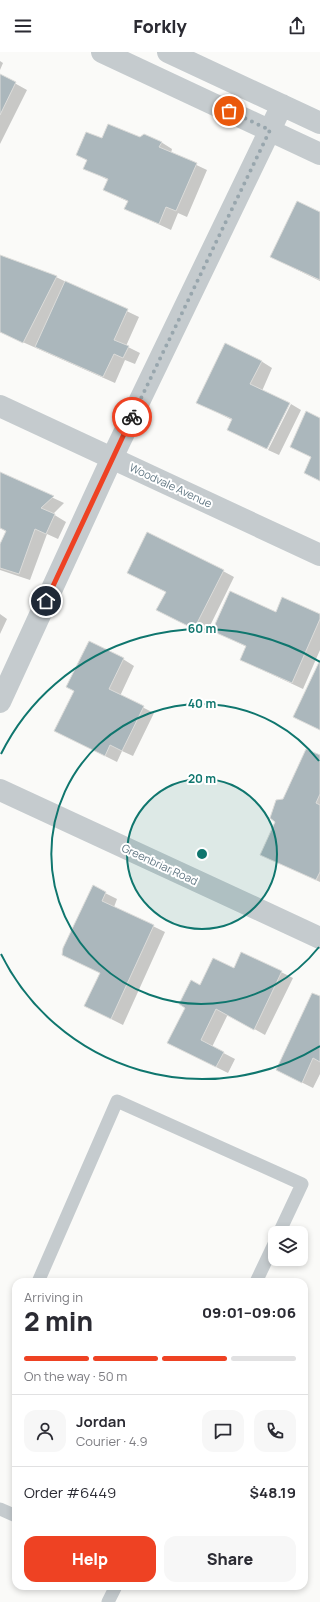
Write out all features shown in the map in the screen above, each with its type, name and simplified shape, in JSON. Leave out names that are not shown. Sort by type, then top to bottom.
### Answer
[{"type":"street","points":[[102,52],[320,154]]},
{"type":"street","points":[[160,79],[170,52],[320,123]]},
{"type":"street","points":[[0,702],[112,458],[282,105]]},
{"type":"street","name":"Woodvale Avenue","points":[[0,406],[320,555]]},
{"type":"street","name":"Greenbriar Road","points":[[0,790],[320,938]]},
{"type":"lane","points":[[40,1278],[117,1100],[302,1184],[282,1226]]},
{"type":"lane","points":[[258,1278],[268,1257]]},
{"type":"lane","points":[[0,1509],[12,1514]]},
{"type":"lane","points":[[108,1602],[114,1590]]},
{"type":"building","points":[[0,74],[16,82],[0,115]]},
{"type":"building","points":[[108,124],[140,137],[144,134],[162,142],[159,147],[197,163],[176,211],[166,207],[159,224],[124,209],[128,201],[103,190],[108,179],[83,169],[87,160],[76,155],[86,132],[102,138]]},
{"type":"building","points":[[297,201],[320,212],[320,280],[270,257]]},
{"type":"building","points":[[0,255],[57,276],[23,343],[0,332]]},
{"type":"building","points":[[65,281],[128,309],[114,340],[129,346],[123,358],[114,354],[103,377],[35,347]]},
{"type":"building","points":[[225,343],[262,361],[250,384],[290,403],[267,449],[227,430],[232,419],[196,403]]},
{"type":"building","points":[[306,411],[320,418],[320,481],[304,473],[311,457],[290,447]]},
{"type":"building","points":[[0,472],[54,496],[41,508],[55,514],[46,534],[35,529],[19,574],[0,568],[0,544],[6,531],[0,528]]},
{"type":"building","points":[[147,532],[224,570],[194,629],[156,610],[166,592],[127,573]]},
{"type":"building","points":[[230,591],[276,612],[282,597],[320,614],[320,619],[292,683],[240,660],[246,646],[212,631]]},
{"type":"building","points":[[89,641],[124,658],[109,689],[144,706],[122,751],[110,745],[105,756],[54,731],[74,691],[66,687]]},
{"type":"building","points":[[320,660],[320,730],[293,717]]},
{"type":"building","points":[[306,749],[320,755],[320,794],[316,803],[320,805],[320,872],[316,880],[260,855],[275,822],[270,818],[276,800],[283,799]]},
{"type":"building","points":[[93,885],[106,892],[102,901],[154,925],[111,1019],[84,1006],[100,973],[62,955],[63,948]]},
{"type":"building","points":[[241,952],[282,971],[254,1030],[216,1009],[201,1040],[224,1052],[216,1067],[167,1043],[185,1008],[179,1004],[191,980],[200,985],[213,958],[234,968]]},
{"type":"building","points":[[312,993],[320,996],[320,1062],[313,1058],[302,1083],[276,1070]]},
{"type":"way so far","points":[[132,417],[270,130],[229,111]]},
{"type":"route","points":[[46,601],[132,417]]}]
